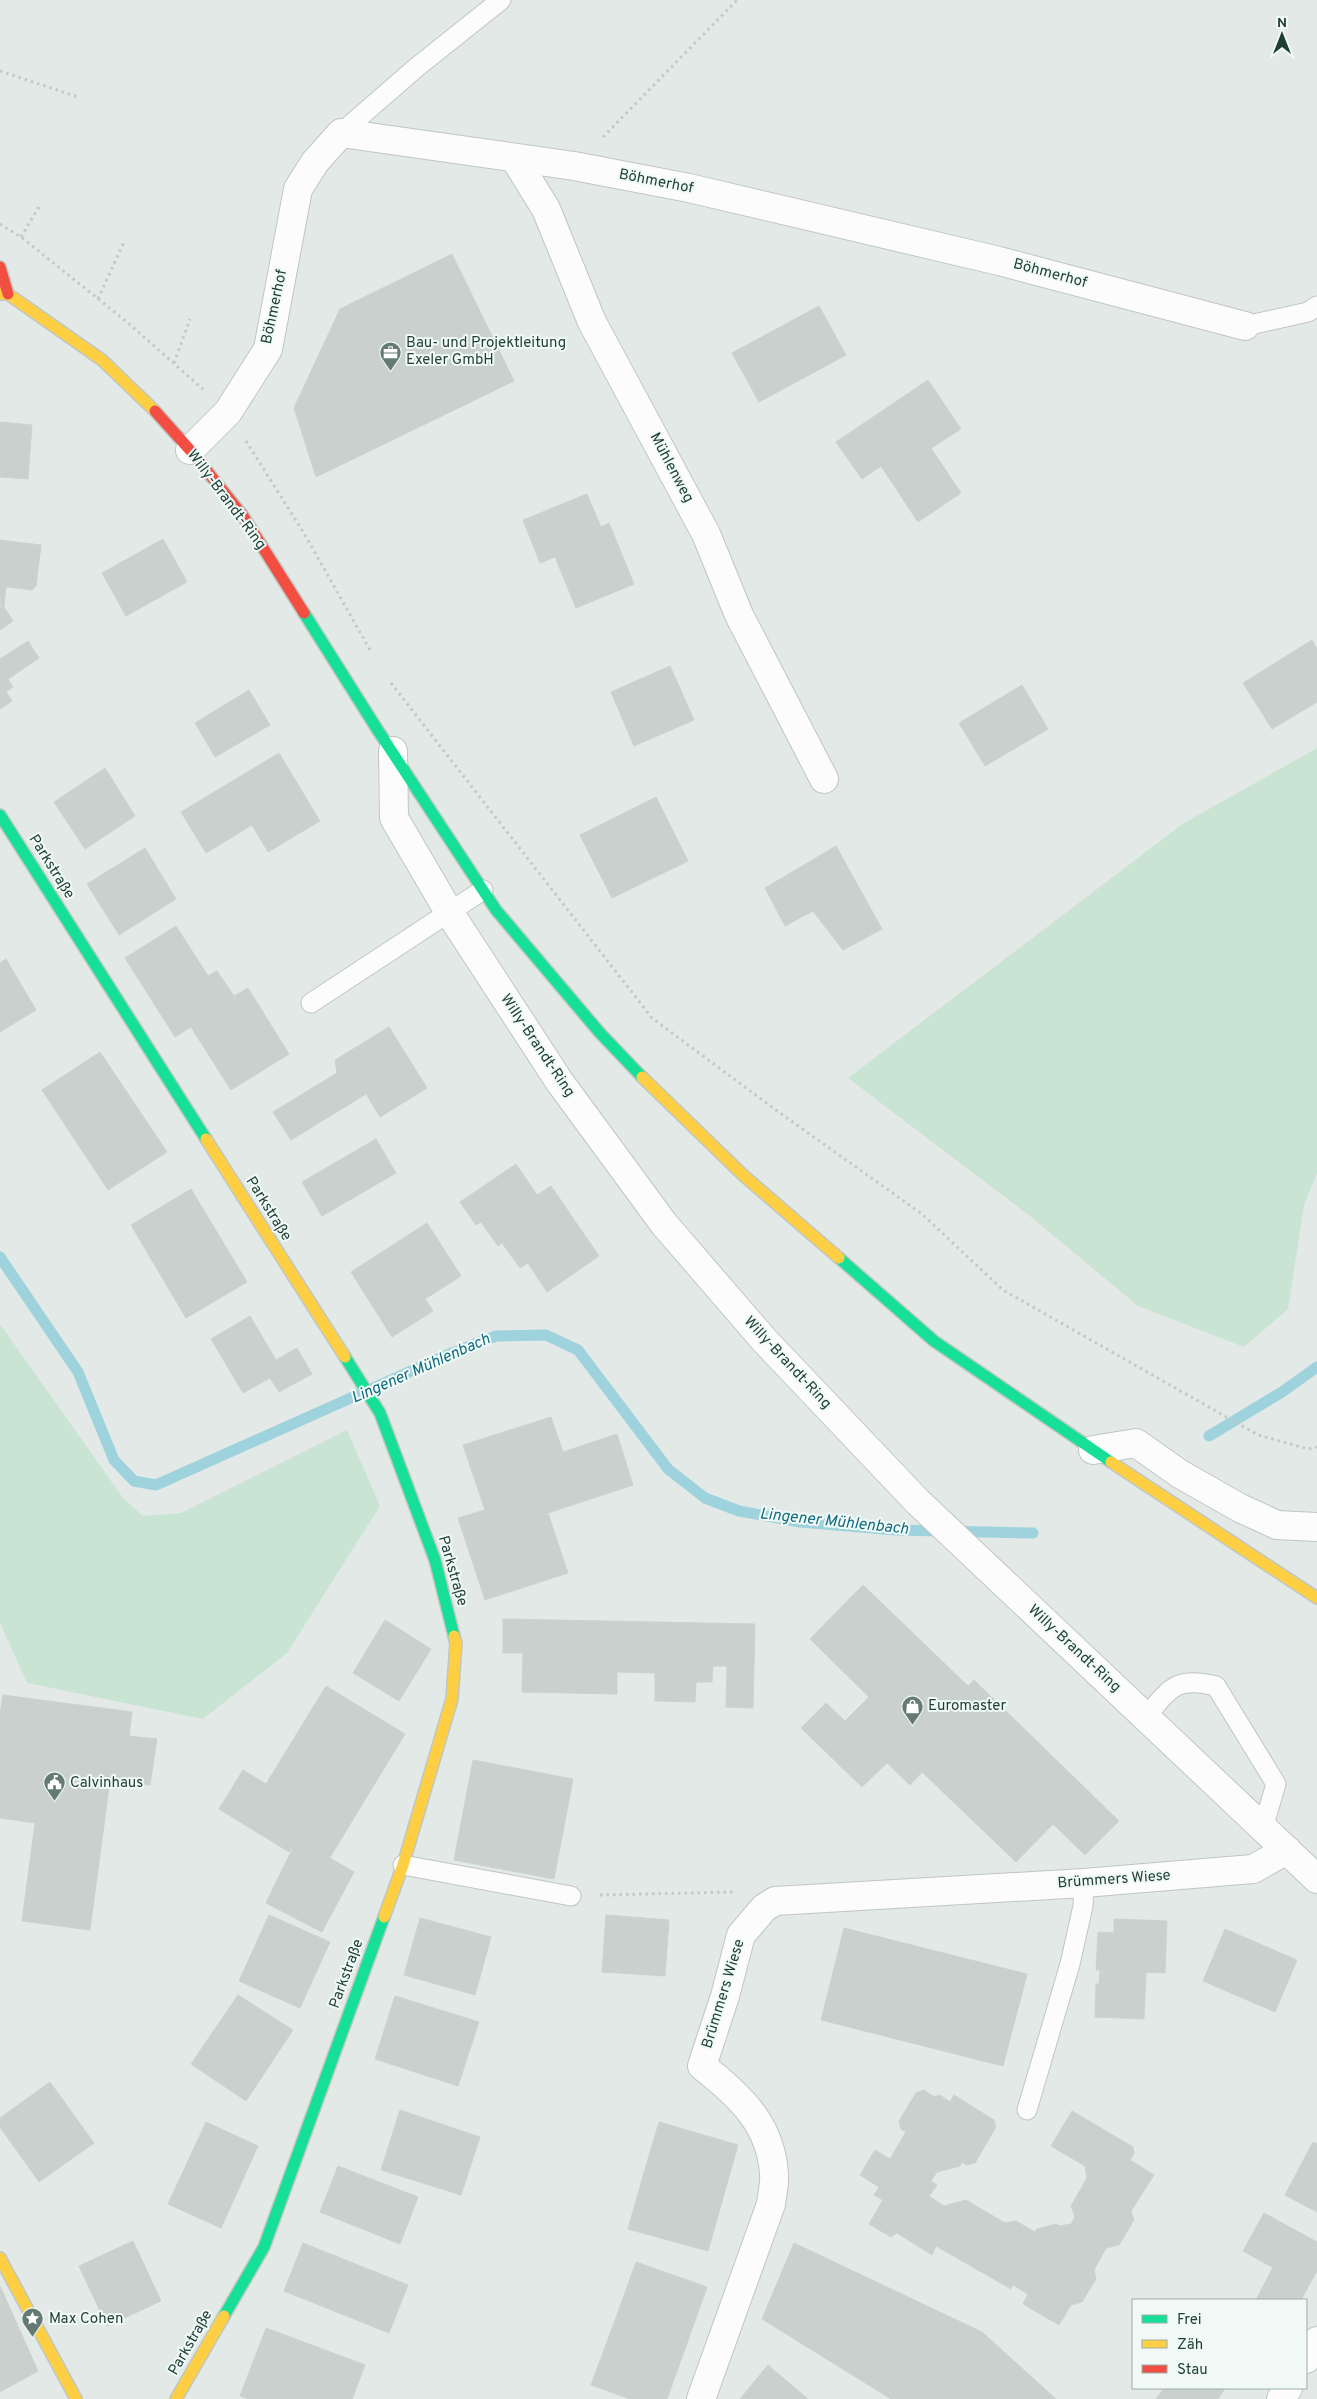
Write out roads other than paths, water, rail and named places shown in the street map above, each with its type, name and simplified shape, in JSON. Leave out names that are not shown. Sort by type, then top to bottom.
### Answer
[{"type":"street","name":"Böhmerhof","points":[[190,450],[228,412],[268,349],[298,189],[315,162],[340,133],[574,166],[688,188],[999,261],[1245,326]]},
{"type":"street","name":"Mühlenweg","points":[[515,159],[546,209],[592,322],[706,534],[739,615],[824,779]]},
{"type":"street","name":"Willy-Brandt-Ring","points":[[0,267],[4,294],[102,360],[148,403],[190,450],[243,516],[496,910],[600,1033],[670,1106],[743,1175],[934,1341],[1093,1450],[1317,1598]]},
{"type":"street","name":"Willy-Brandt-Ring","points":[[393,751],[394,818],[449,912],[559,1081],[664,1224],[765,1342],[918,1502],[1317,1879]]},
{"type":"street","name":"Parkstraße","points":[[0,815],[380,1413],[435,1560],[456,1643],[452,1698],[403,1865],[264,2247],[176,2399]]},
{"type":"street","points":[[1093,1450],[1136,1444],[1180,1474],[1240,1508],[1277,1525],[1317,1527]]},
{"type":"street","name":"Brümmers Wiese","points":[[701,2399],[771,2204],[774,2174],[767,2137],[758,2119],[726,2085],[702,2066],[725,1996],[741,1935],[764,1908],[775,1901],[1084,1883],[1253,1869],[1287,1850]]},
{"type":"street","points":[[0,2258],[76,2399]]},
{"type":"street","points":[[1307,2357],[1317,2341]]},
{"type":"lane","points":[[340,133],[501,0]]},
{"type":"lane","name":"Böhmerhof","points":[[1245,326],[1308,312],[1317,306]]},
{"type":"lane","points":[[311,1003],[483,890]]},
{"type":"lane","points":[[1146,1718],[1168,1690],[1194,1680],[1216,1686],[1276,1784],[1263,1828]]},
{"type":"lane","points":[[403,1865],[571,1896]]},
{"type":"lane","points":[[1026,2110],[1070,1964],[1083,1906],[1084,1883]]},
{"type":"waterway","name":"Lingener Mühlenbach","points":[[0,1257],[78,1372],[114,1460],[134,1481],[156,1485],[447,1355],[496,1336],[546,1335],[578,1350],[668,1469],[705,1498],[739,1511],[800,1522],[896,1530],[1033,1533]]},
{"type":"waterway","name":"Lingener Mühlenbach","points":[[1209,1436],[1282,1392],[1317,1367]]},
{"type":"place","name":"Bau- und Projektleitung Exeler GmbH","points":[[390,371]]},
{"type":"place","name":"Euromaster","points":[[912,1725]]},
{"type":"place","name":"Calvinhaus","points":[[54,1802]]},
{"type":"place","name":"Max Cohen","points":[[33,2338]]}]
